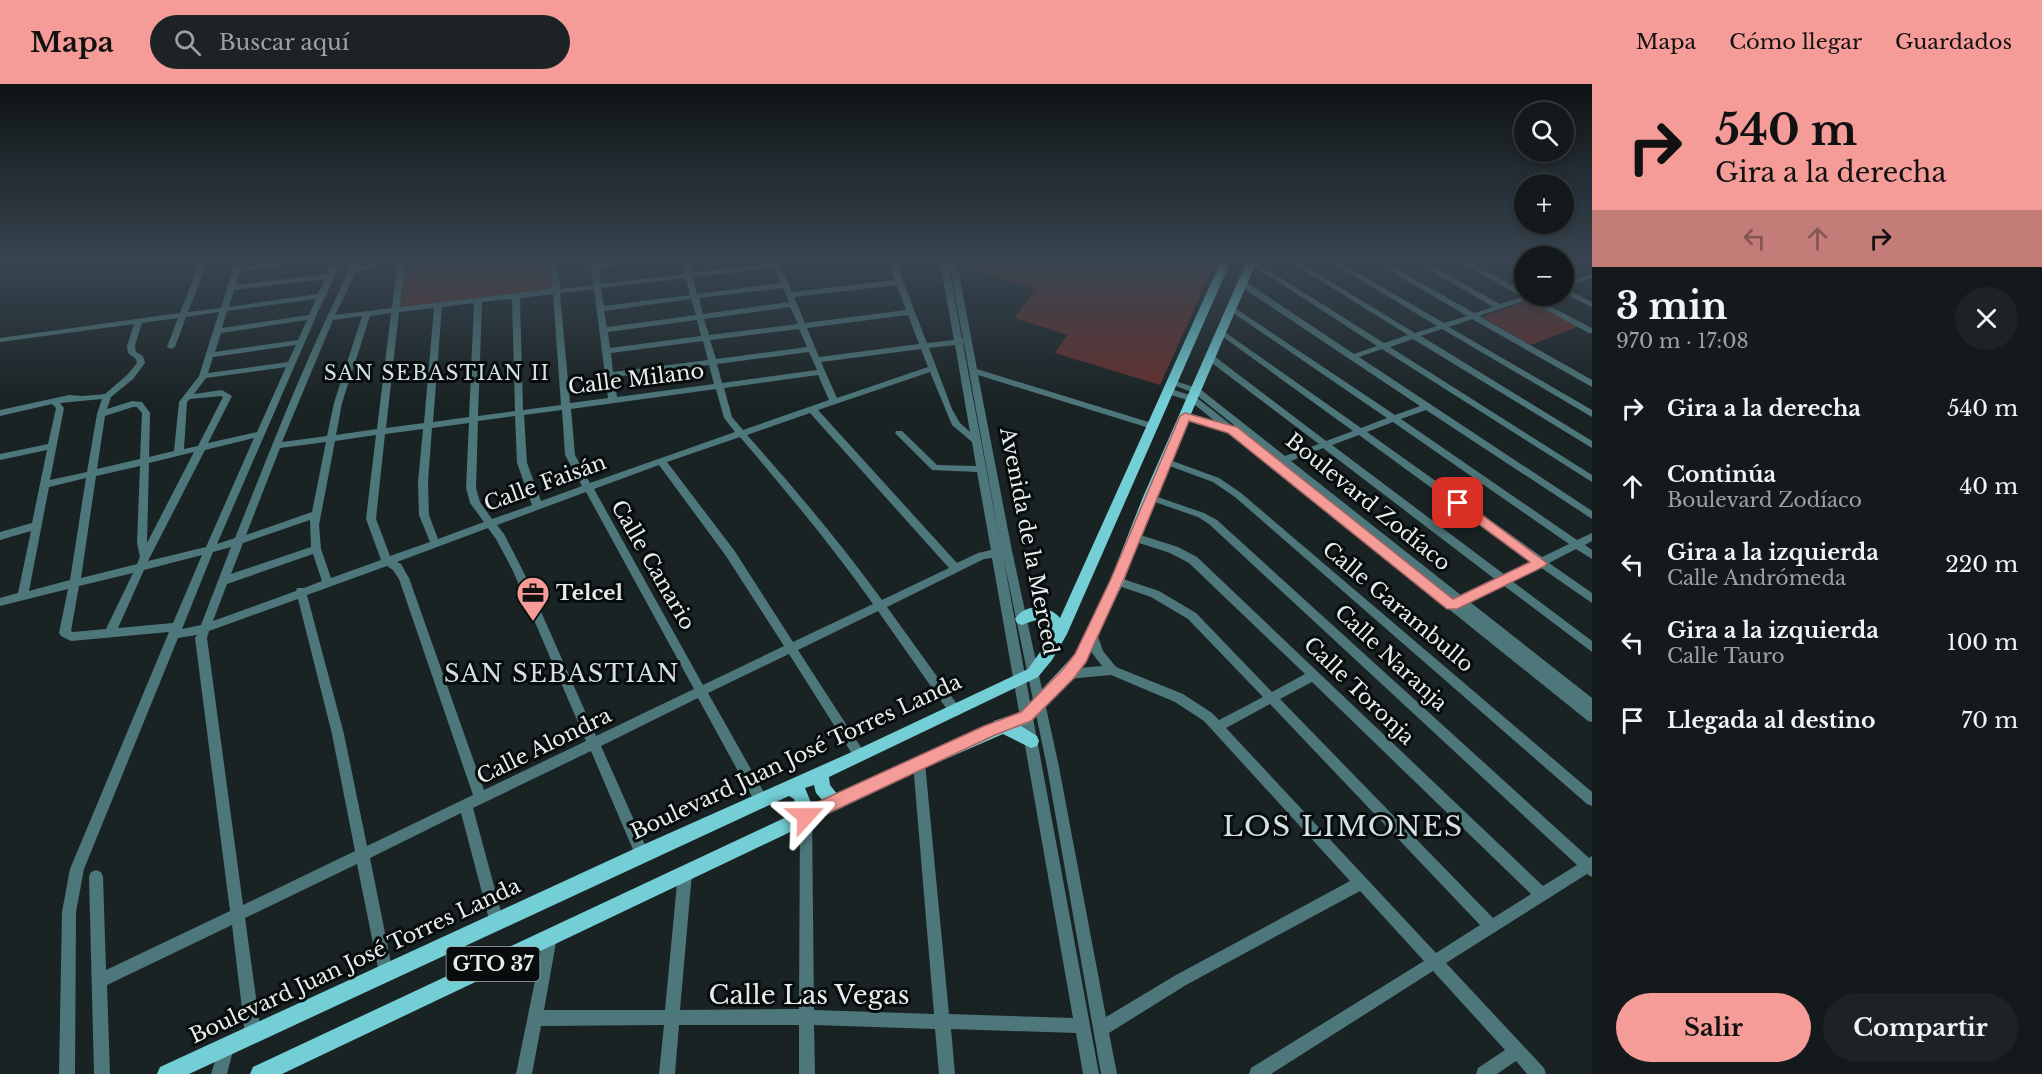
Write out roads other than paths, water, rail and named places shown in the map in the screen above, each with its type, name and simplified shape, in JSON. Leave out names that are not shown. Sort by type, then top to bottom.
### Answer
[{"type":"main road","name":"Boulevard Juan José Torres Landa","points":[[167,1074],[201,1066],[226,1047],[253,1034],[642,854],[861,756],[1027,677],[1047,656],[1060,634],[1205,309]]},
{"type":"main road","name":"GTO 37","points":[[260,1074],[919,763],[999,726],[1026,717],[1068,674],[1080,658],[1117,581],[1149,497],[1167,462],[1232,309]]},
{"type":"main road","points":[[1185,416],[1233,430]]},
{"type":"main road","points":[[1022,619],[1036,612],[1043,612],[1053,619],[1060,634]]},
{"type":"main road","points":[[999,726],[1018,732],[1031,741]]},
{"type":"main road","points":[[821,773],[822,789],[835,803]]},
{"type":"main road","points":[[791,787],[803,800],[806,816]]},
{"type":"street","points":[[171,346],[186,309]]},
{"type":"street","points":[[0,340],[224,309]]},
{"type":"street","points":[[179,452],[181,410],[187,397],[203,376],[226,309]]},
{"type":"street","points":[[67,1074],[69,912],[73,882],[185,631],[259,434],[317,309]]},
{"type":"street","points":[[185,631],[224,581],[276,446],[334,309]]},
{"type":"street","points":[[330,318],[411,309]]},
{"type":"street","points":[[435,543],[424,515],[422,500],[438,309]]},
{"type":"street","points":[[478,309],[471,488],[475,503],[500,537],[518,571],[642,854]]},
{"type":"street","points":[[516,309],[522,463],[538,507]]},
{"type":"street","name":"Calle Canario","points":[[558,309],[570,455],[761,800]]},
{"type":"street","points":[[600,309],[613,400]]},
{"type":"street","points":[[698,309],[728,418],[802,504],[856,573],[955,711]]},
{"type":"street","points":[[604,330],[756,309]]},
{"type":"street","points":[[795,309],[834,402]]},
{"type":"street","name":"Avenida de la Merced","points":[[955,309],[962,341],[974,371],[1001,551],[1022,619],[1027,677],[1026,717],[1091,1074]]},
{"type":"street","name":"Avenida de la Merced","points":[[958,309],[981,469],[1001,551],[1027,677],[1039,704],[1109,1074]]},
{"type":"street","points":[[1234,309],[1592,555]]},
{"type":"street","points":[[1281,309],[1592,516]]},
{"type":"street","points":[[1325,309],[1592,479]]},
{"type":"street","points":[[1371,309],[1592,445]]},
{"type":"street","points":[[1415,309],[1592,414]]},
{"type":"street","points":[[1461,309],[1590,380]]},
{"type":"street","points":[[1352,357],[1488,309]]},
{"type":"street","points":[[1552,309],[1592,331]]},
{"type":"street","points":[[396,311],[371,519],[386,560],[397,567],[404,578],[481,798]]},
{"type":"street","points":[[606,351],[911,312],[956,425],[976,441]]},
{"type":"street","points":[[327,581],[314,536],[317,513],[340,394],[367,314]]},
{"type":"street","points":[[219,331],[313,317]]},
{"type":"street","points":[[75,582],[101,414],[107,396],[130,377],[141,363],[140,358],[131,350],[139,321]]},
{"type":"street","points":[[1222,333],[1592,599]]},
{"type":"street","points":[[817,360],[962,341]]},
{"type":"street","points":[[211,355],[301,342]]},
{"type":"street","points":[[610,375],[812,350]]},
{"type":"street","points":[[1211,358],[1321,446],[1592,647]]},
{"type":"street","points":[[203,376],[291,364]]},
{"type":"street","name":"Calle Faisán","points":[[75,582],[65,633],[71,637],[110,633],[185,631],[489,525],[740,433],[932,368]]},
{"type":"street","points":[[974,371],[1152,426]]},
{"type":"street","name":"Calle Milano","points":[[276,446],[821,372]]},
{"type":"street","name":"Boulevard Zodíaco","points":[[1170,387],[1195,395],[1285,459],[1592,717]]},
{"type":"street","points":[[110,633],[143,561],[228,395],[187,397]]},
{"type":"street","name":"Boulevard Zodíaco","points":[[1195,395],[1233,430],[1592,705]]},
{"type":"street","points":[[0,413],[69,398],[107,396]]},
{"type":"street","points":[[23,596],[60,408],[55,402]]},
{"type":"street","points":[[101,414],[132,404],[144,407],[143,561]]},
{"type":"street","points":[[1285,459],[1428,406]]},
{"type":"street","points":[[812,409],[956,569]]},
{"type":"street","points":[[899,433],[935,468],[981,469]]},
{"type":"street","points":[[45,485],[259,434]]},
{"type":"street","points":[[0,458],[51,446]]},
{"type":"street","points":[[661,461],[730,553],[861,756]]},
{"type":"street","name":"Calle Garambullo","points":[[1167,462],[1216,480],[1238,495],[1592,800]]},
{"type":"street","name":"Calle Naranja","points":[[1149,497],[1201,515],[1213,522],[1590,866]]},
{"type":"street","points":[[0,602],[143,561],[238,542],[317,513]]},
{"type":"street","points":[[0,536],[36,526]]},
{"type":"street","name":"Calle Toronja","points":[[1134,537],[1174,550],[1193,560],[1542,895]]},
{"type":"street","points":[[1457,603],[1592,537]]},
{"type":"street","points":[[224,581],[316,549]]},
{"type":"street","name":"Calle Alondra","points":[[100,981],[702,690],[956,569],[1001,551]]},
{"type":"street","points":[[1117,581],[1155,594],[1178,605],[1271,697],[1492,927]]},
{"type":"street","points":[[301,591],[338,734],[386,973]]},
{"type":"street","points":[[185,631],[201,645],[253,1034]]},
{"type":"street","points":[[1092,634],[1098,653],[1112,670],[1179,698],[1219,726],[1538,1074]]},
{"type":"street","points":[[1068,674],[1112,670]]},
{"type":"street","points":[[1219,726],[1314,675]]},
{"type":"street","points":[[919,763],[947,1074]]},
{"type":"street","points":[[465,806],[497,923]]},
{"type":"street","points":[[806,816],[807,1074]]},
{"type":"street","points":[[1257,1074],[1590,866]]},
{"type":"street","points":[[667,1074],[685,873]]},
{"type":"street","points":[[96,877],[102,1074]]},
{"type":"street","points":[[1101,1029],[1181,980],[1362,882]]},
{"type":"street","points":[[524,1074],[550,938]]},
{"type":"street","name":"Calle Las Vegas","points":[[536,1018],[808,1017],[1083,1026]]},
{"type":"street","points":[[219,1074],[226,1047]]},
{"type":"street","points":[[1484,1074],[1517,1051]]},
{"type":"place","name":"Telcel","points":[[533,622]]},
{"type":"district","name":"SAN SEBASTIAN II","points":[[437,373]]},
{"type":"district","name":"SAN SEBASTIAN","points":[[562,674]]},
{"type":"district","name":"LOS LIMONES","points":[[1343,826]]}]
